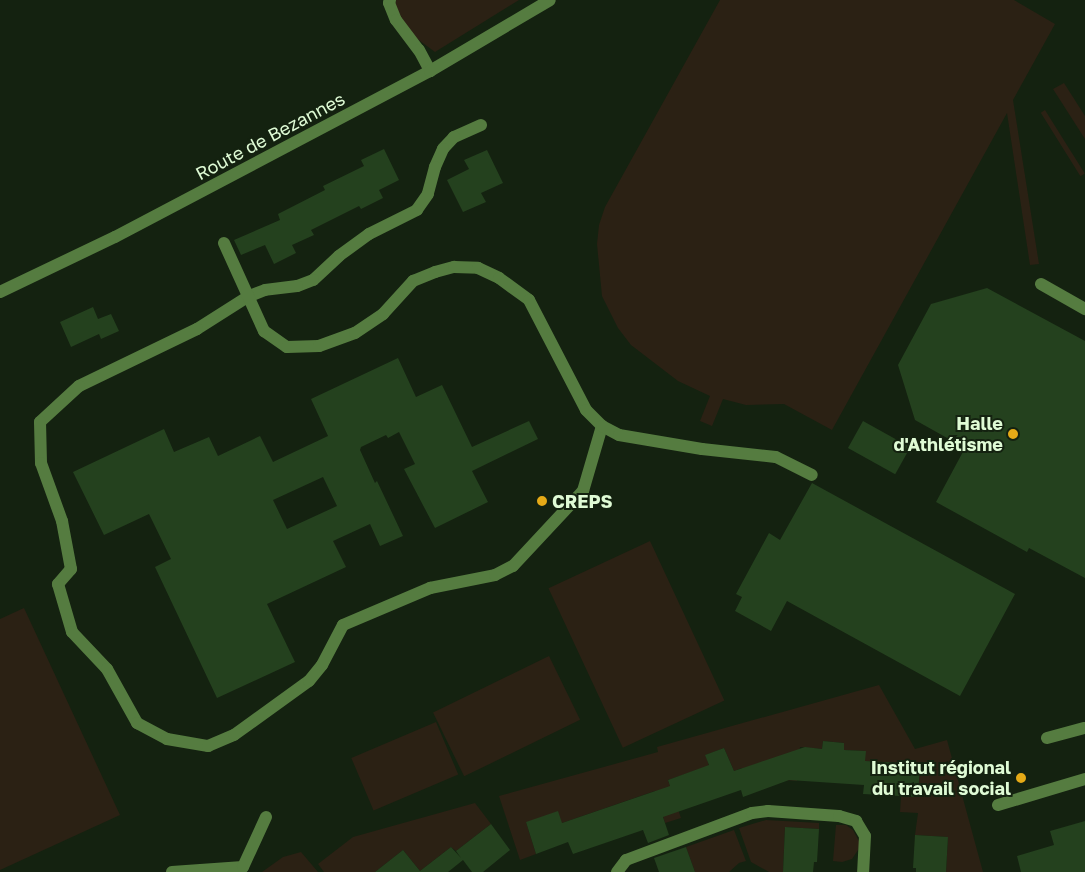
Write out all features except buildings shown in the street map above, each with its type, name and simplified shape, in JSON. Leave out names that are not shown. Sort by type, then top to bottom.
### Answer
[{"type":"street","points":[[390,0],[389,3],[396,20],[419,50],[430,70]]},
{"type":"street","name":"Route de Bezannes","points":[[0,292],[115,237],[430,70],[550,0]]},
{"type":"street","points":[[481,125],[454,138],[444,149],[435,167],[428,194],[417,210],[369,234],[339,256],[313,280],[297,286],[265,290],[249,296],[197,329],[79,386],[40,422],[41,463],[62,521],[71,569],[58,584],[72,632],[107,670],[137,723],[168,739],[208,746],[234,735],[309,681],[322,665],[344,625],[430,588],[495,575],[513,566],[583,490],[602,426]]},
{"type":"street","points":[[224,243],[264,331],[287,347],[319,346],[355,333],[383,314],[413,281],[454,267],[478,268],[499,278],[529,300],[586,410],[602,426],[620,435],[702,449],[776,457],[812,475]]},
{"type":"street","points":[[1041,284],[1085,309]]},
{"type":"street","points":[[1047,738],[1085,728]]},
{"type":"street","points":[[998,804],[1085,779]]},
{"type":"street","points":[[617,872],[626,860],[752,813],[780,812],[839,816],[856,821],[865,836],[863,872]]},
{"type":"street","points":[[172,872],[243,867],[266,817]]},
{"type":"shaded area","points":[[396,0],[519,0],[435,52],[408,32],[394,7]]},
{"type":"shaded area","points":[[720,0],[1014,0],[1055,24],[1013,100],[1039,264],[1030,265],[1007,113],[832,430],[784,404],[746,405],[723,399],[712,426],[700,421],[710,396],[678,381],[631,345],[618,328],[602,296],[597,244],[599,225],[605,207]]},
{"type":"shaded area","points":[[1064,83],[1085,116],[1085,139],[1053,89]]},
{"type":"shaded area","points":[[1045,110],[1085,174],[1081,176],[1041,113]]},
{"type":"shaded area","points":[[650,541],[724,701],[623,748],[548,588]]},
{"type":"shaded area","points":[[24,608],[120,815],[0,870],[0,619]]},
{"type":"shaded area","points":[[549,656],[580,720],[464,776],[433,713]]},
{"type":"shaded area","points":[[879,685],[915,749],[947,740],[983,872],[946,872],[948,837],[915,835],[918,813],[900,812],[901,796],[918,797],[920,764],[865,761],[865,751],[844,750],[844,743],[823,741],[822,749],[800,747],[797,781],[745,777],[742,768],[734,771],[724,748],[706,755],[709,766],[668,780],[681,818],[665,823],[655,791],[562,823],[526,822],[536,854],[520,860],[499,796],[658,752],[657,747]]},
{"type":"shaded area","points":[[436,722],[458,774],[374,810],[351,758]]},
{"type":"shaded area","points":[[475,803],[491,824],[456,851],[451,847],[420,871],[403,850],[375,872],[324,872],[318,864],[353,837]]},
{"type":"shaded area","points":[[766,820],[819,823],[819,829],[785,827],[783,872],[769,872],[751,862],[739,828]]},
{"type":"shaded area","points":[[836,825],[846,825],[853,830],[860,843],[852,859],[842,862],[833,861]]},
{"type":"shaded area","points":[[734,830],[746,861],[739,863],[729,872],[695,872],[686,847]]},
{"type":"shaded area","points":[[301,852],[318,872],[262,872],[283,857]]},
{"type":"place","name":"Halle d'Athlétisme","points":[[1013,434]]},
{"type":"place","name":"CREPS","points":[[542,501]]},
{"type":"place","name":"Institut régional du travail social","points":[[1021,778]]}]
